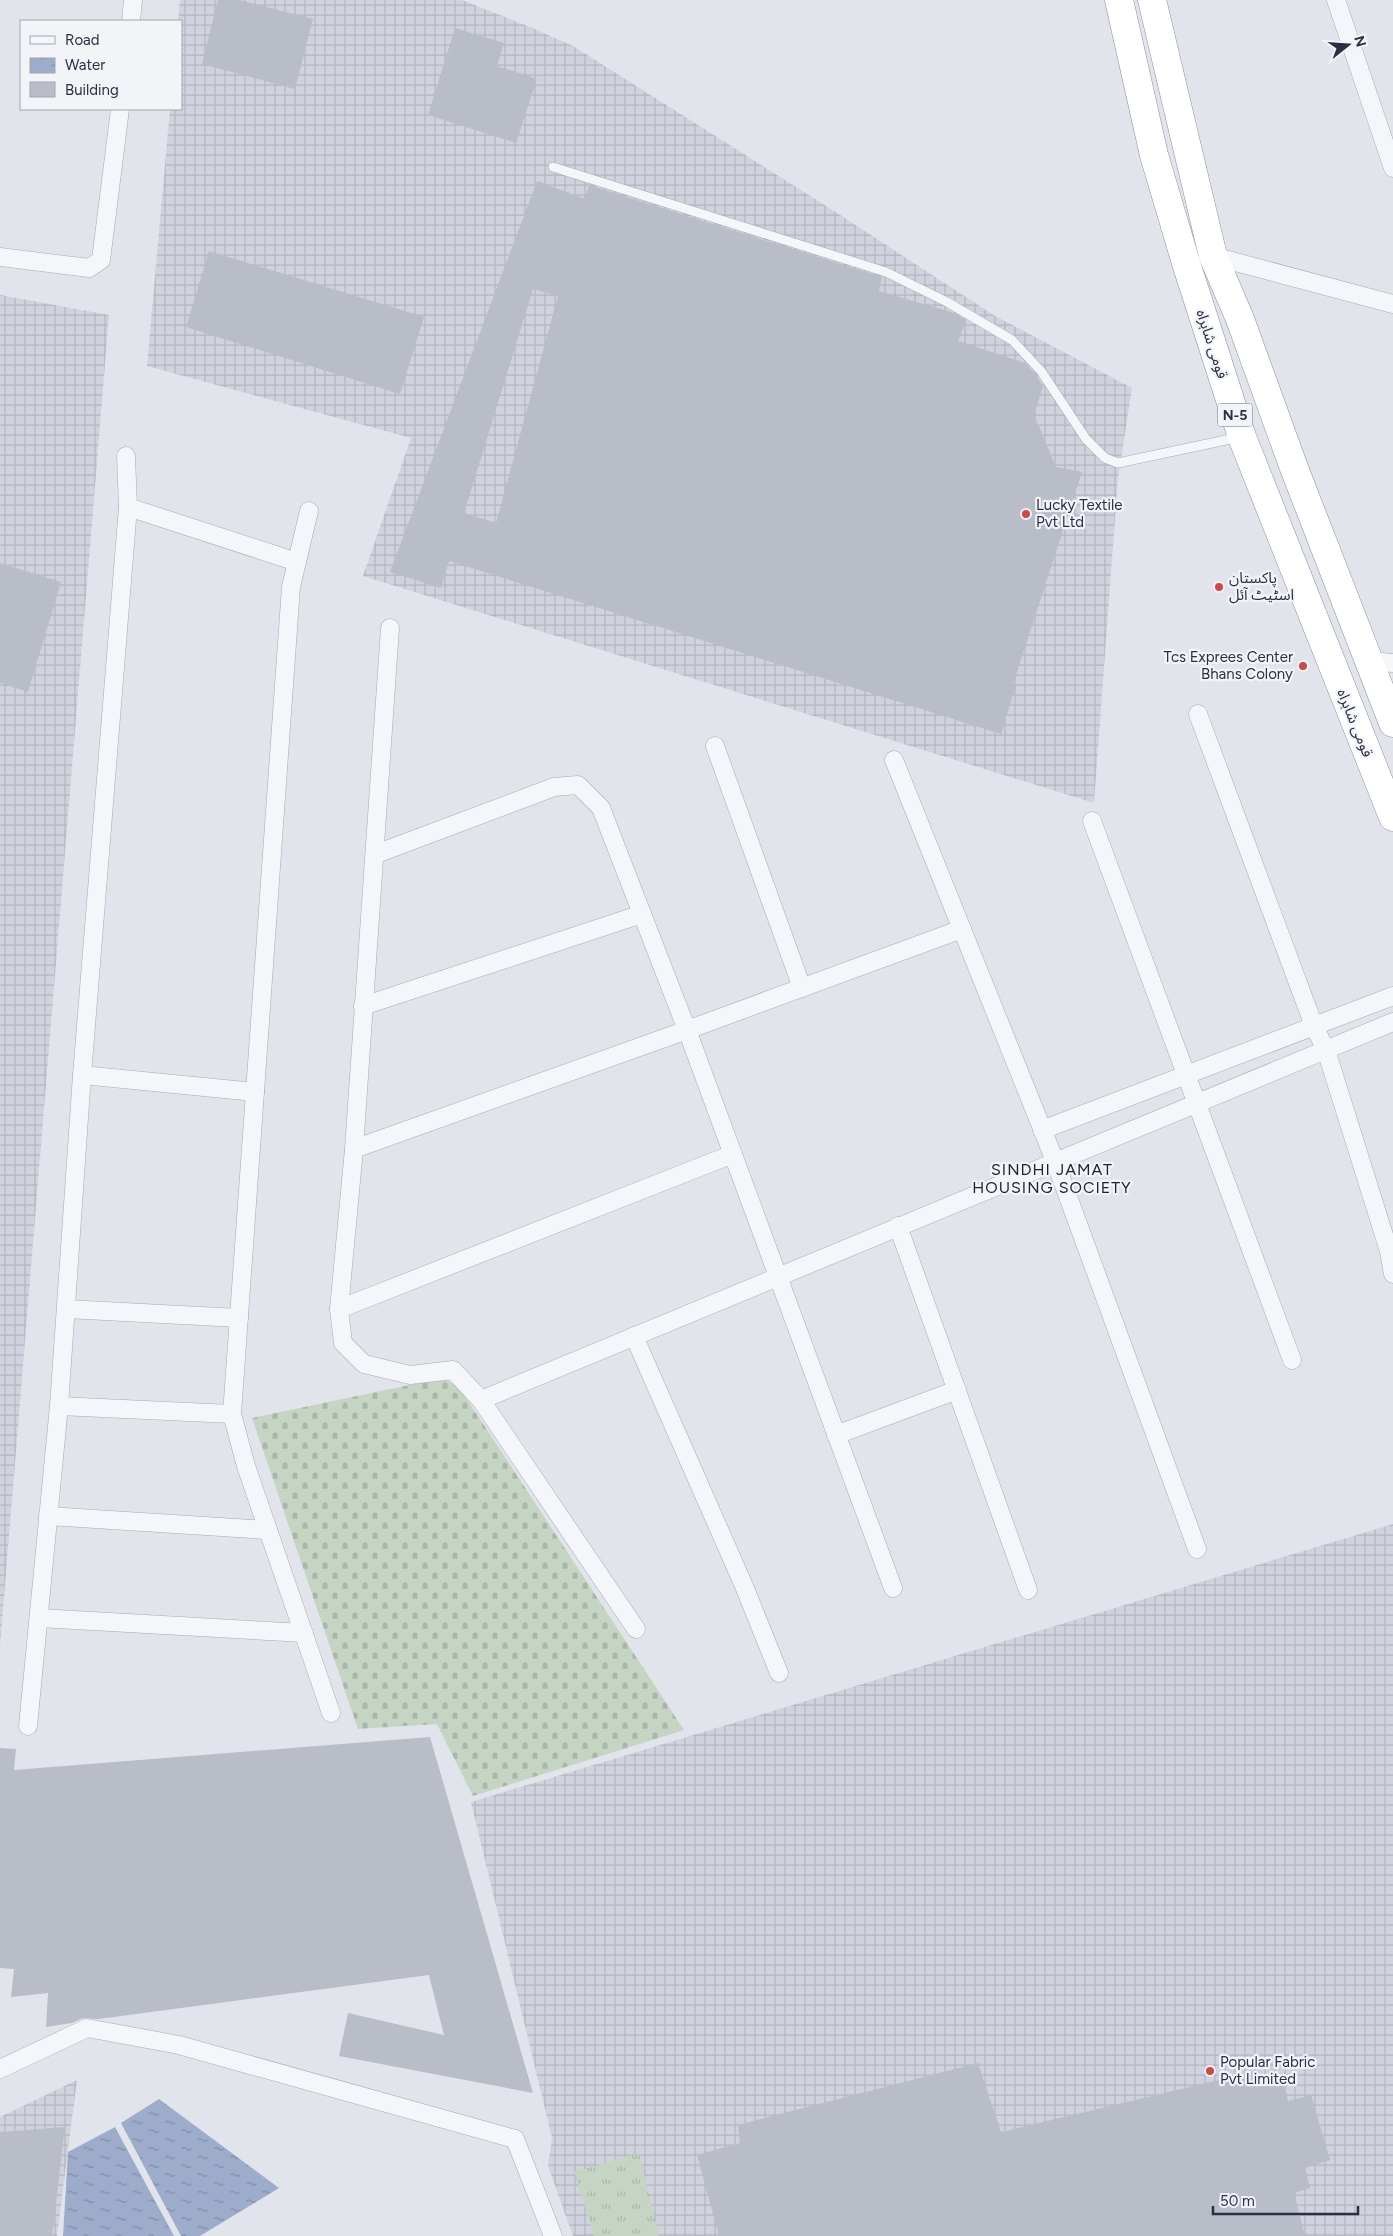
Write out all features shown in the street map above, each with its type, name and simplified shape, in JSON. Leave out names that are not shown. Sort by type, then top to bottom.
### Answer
[{"type":"highway","name":"قومی شاہراہ","points":[[1119,0],[1154,155],[1186,264],[1242,437],[1393,817]]},
{"type":"highway","name":"N-5","points":[[1152,0],[1213,256],[1240,319],[1294,468],[1382,662],[1393,722]]},
{"type":"street","points":[[131,20],[133,0]]},
{"type":"street","points":[[1336,0],[1393,168]]},
{"type":"street","points":[[0,257],[90,268],[101,260],[120,110]]},
{"type":"street","points":[[1213,256],[1393,304]]},
{"type":"street","points":[[28,1726],[59,1406],[82,1075],[128,507],[126,456]]},
{"type":"street","points":[[128,507],[297,562]]},
{"type":"street","points":[[309,511],[291,587],[232,1414],[246,1466],[331,1713]]},
{"type":"street","points":[[390,628],[376,854],[363,1006],[354,1149],[339,1309],[343,1343],[364,1364],[410,1375],[452,1370],[481,1400],[636,1629]]},
{"type":"street","points":[[1198,714],[1314,1026],[1326,1050],[1389,1252],[1393,1274]]},
{"type":"street","points":[[716,746],[802,988]]},
{"type":"street","points":[[894,760],[1055,1161],[1197,1550]]},
{"type":"street","points":[[376,854],[554,787],[578,785],[601,808],[687,1030],[893,1588]]},
{"type":"street","points":[[1092,821],[1292,1360]]},
{"type":"street","points":[[363,1006],[642,914]]},
{"type":"street","points":[[354,1149],[962,929]]},
{"type":"street","points":[[1042,1130],[1393,996]]},
{"type":"street","points":[[481,1400],[1393,1022]]},
{"type":"street","points":[[82,1075],[255,1092]]},
{"type":"street","points":[[339,1309],[733,1154]]},
{"type":"street","points":[[898,1226],[1028,1590]]},
{"type":"street","points":[[66,1309],[239,1318]]},
{"type":"street","points":[[634,1336],[744,1586],[779,1673]]},
{"type":"street","points":[[836,1435],[956,1390]]},
{"type":"street","points":[[59,1406],[232,1414]]},
{"type":"street","points":[[48,1516],[268,1530]]},
{"type":"street","points":[[39,1618],[304,1633]]},
{"type":"street","points":[[0,2069],[87,2028],[179,2045],[515,2139],[553,2236]]},
{"type":"lane","points":[[553,167],[886,272],[947,302],[1012,340],[1041,371],[1086,439],[1104,458],[1118,463],[1242,437]]},
{"type":"shaded area","points":[[180,0],[462,0],[573,46],[834,211],[995,316],[1132,388],[1118,478],[1094,803],[363,576],[411,438],[147,366],[170,110],[182,110],[182,20],[178,20]]},
{"type":"shaded area","points":[[0,295],[109,315],[0,1646]]},
{"type":"shaded area","points":[[1393,1524],[1393,2236],[573,2236],[548,2166],[552,2138],[471,1802]]},
{"type":"shaded area","points":[[77,2080],[57,2236],[0,2236],[0,2117]]},
{"type":"green space","points":[[443,1378],[459,1387],[684,1730],[473,1796],[437,1724],[358,1729],[252,1418]]},
{"type":"green space","points":[[639,2153],[659,2236],[594,2236],[574,2172]]},
{"type":"water","points":[[159,2099],[279,2188],[200,2236],[181,2236],[121,2123]]},
{"type":"water","points":[[115,2127],[174,2236],[63,2236],[68,2152]]},
{"type":"building","points":[[218,0],[239,0],[313,19],[295,89],[202,64]]},
{"type":"building","points":[[455,28],[504,43],[497,66],[537,79],[516,143],[428,115]]},
{"type":"building","points":[[537,181],[585,199],[589,185],[882,277],[879,291],[954,313],[966,320],[958,341],[1025,363],[1036,375],[1043,386],[1034,415],[1056,467],[1082,472],[1013,684],[1016,685],[1001,734],[449,561],[441,588],[390,572]],"holes":[[[533,289],[558,296],[496,523],[464,513]]]},
{"type":"building","points":[[209,251],[424,317],[400,394],[186,327]]},
{"type":"building","points":[[0,563],[61,582],[28,692],[0,683]]},
{"type":"building","points":[[430,1737],[533,2093],[339,2056],[348,2013],[444,2035],[429,1975],[99,2019],[83,2018],[72,2023],[46,2027],[48,1993],[11,1997],[14,1969],[0,1968],[0,1748],[16,1749],[14,1770]]},
{"type":"building","points":[[978,2063],[1001,2132],[1257,2071],[1263,2086],[1283,2080],[1288,2101],[1311,2095],[1330,2160],[1305,2168],[1310,2188],[1294,2193],[1305,2236],[719,2236],[697,2155],[740,2143],[738,2125]]},
{"type":"building","points":[[65,2127],[52,2236],[0,2236],[0,2132]]},
{"type":"place","name":"Lucky Textile Pvt Ltd","points":[[1026,514]]},
{"type":"place","name":"پاکستان اسٹیٹ آئل","points":[[1219,587]]},
{"type":"place","name":"Tcs Exprees Center Bhans Colony","points":[[1303,666]]},
{"type":"place","name":"Popular Fabric Pvt Limited","points":[[1210,2071]]},
{"type":"district","name":"SINDHI JAMAT HOUSING SOCIETY","points":[[1052,1178]]}]
